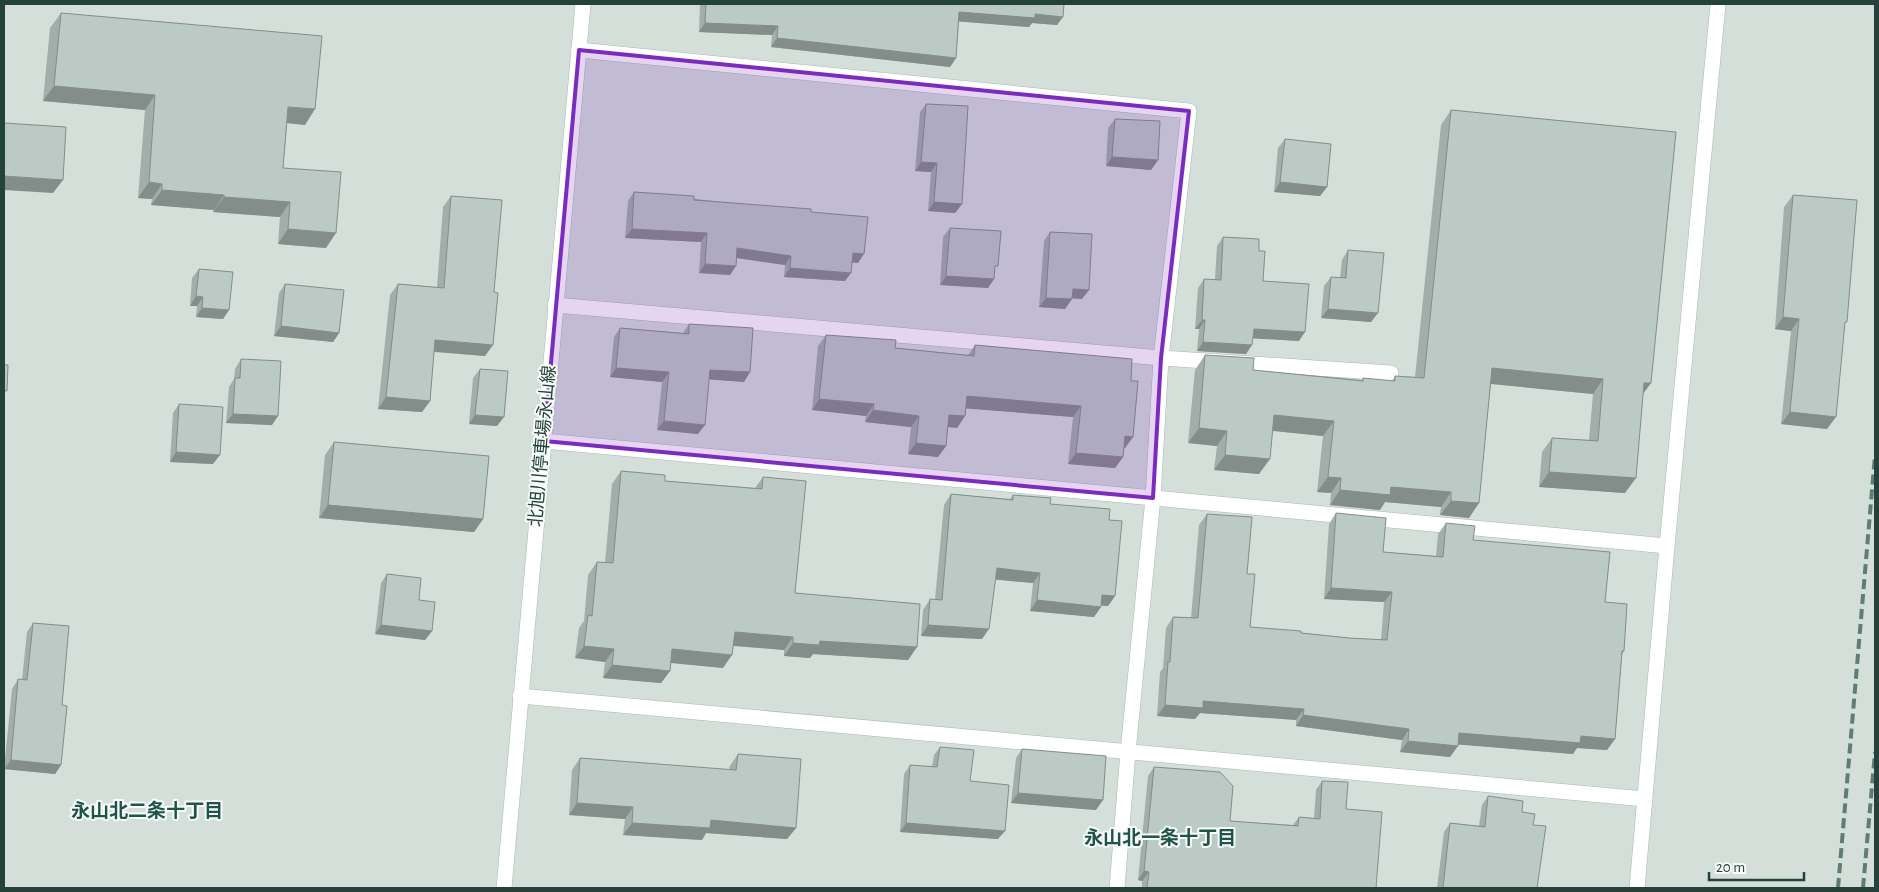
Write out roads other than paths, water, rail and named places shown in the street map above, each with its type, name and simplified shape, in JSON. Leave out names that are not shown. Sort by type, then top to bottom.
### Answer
[{"type":"street","name":"北旭川停車場永山線","points":[[504,888],[583,4]]},
{"type":"street","points":[[1637,888],[1718,4]]},
{"type":"street","points":[[579,50],[1189,110],[1161,358],[1154,498],[1128,752],[1117,888]]},
{"type":"street","points":[[555,306],[1161,358],[1391,373]]},
{"type":"street","points":[[544,441],[1667,546]]},
{"type":"street","points":[[520,696],[1645,799]]},
{"type":"railway","points":[[1838,888],[1875,455]]},
{"type":"railway","points":[[1863,888],[1875,752]]},
{"type":"district","name":"永山北二条十丁目","points":[[147,811]]},
{"type":"district","name":"永山北一条十丁目","points":[[1160,838]]}]
